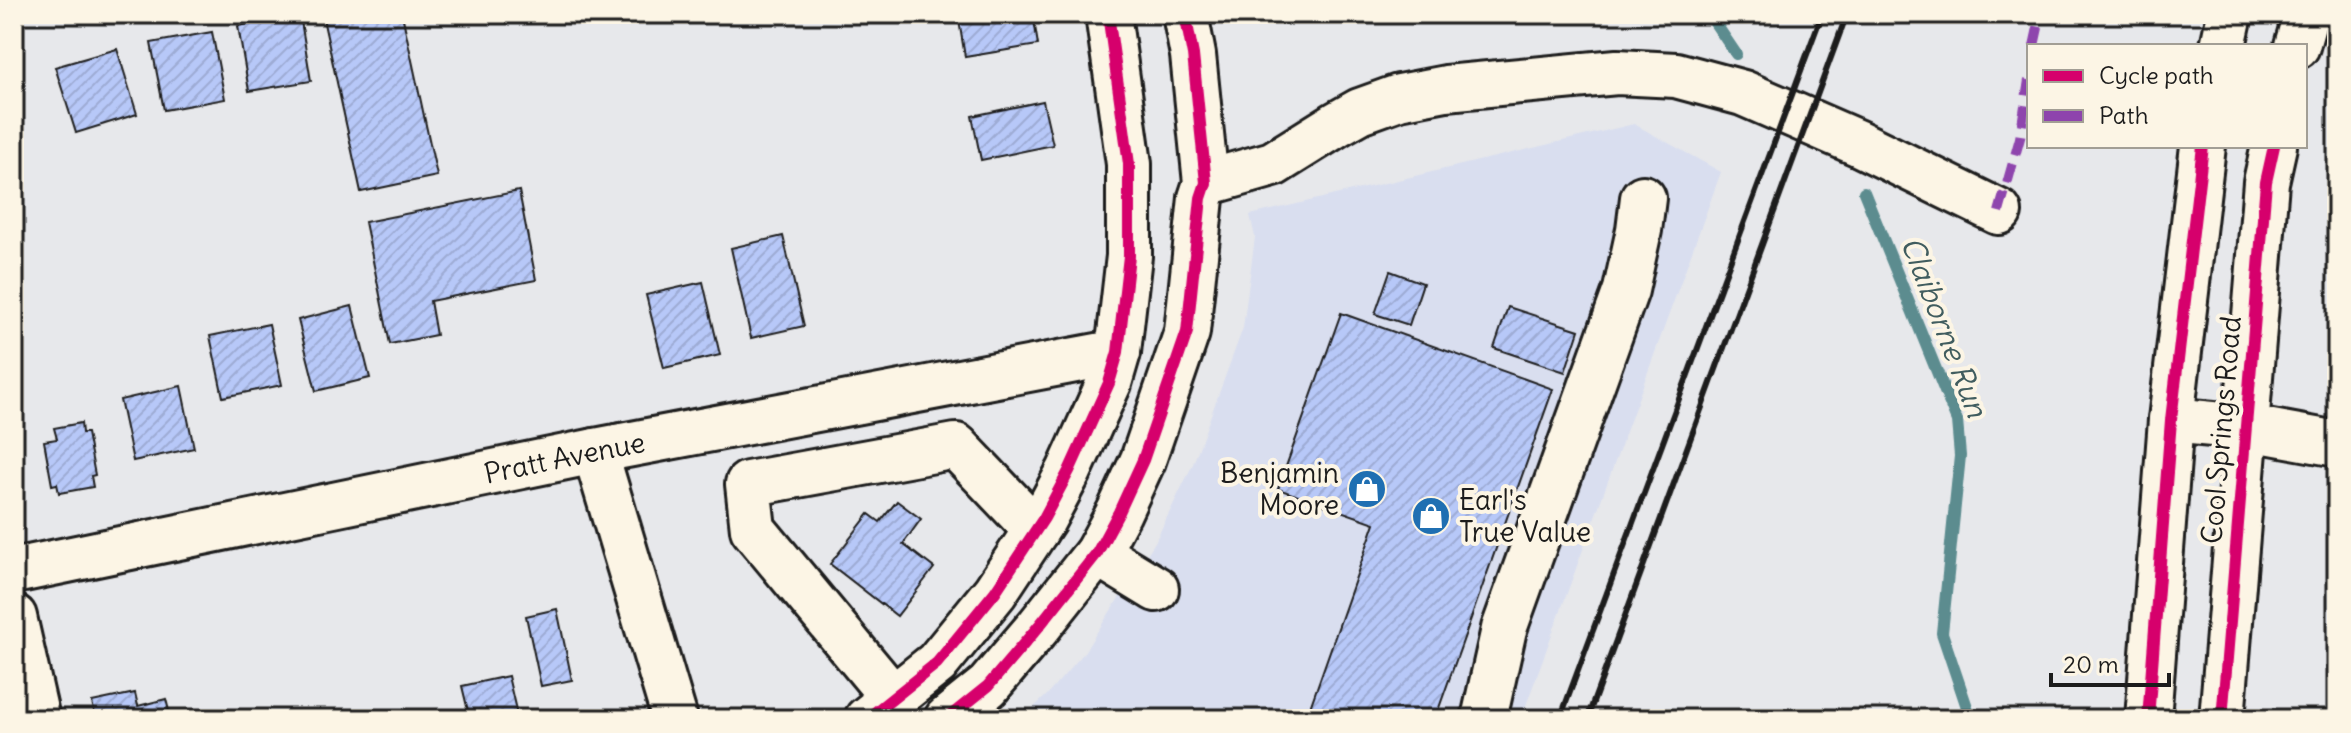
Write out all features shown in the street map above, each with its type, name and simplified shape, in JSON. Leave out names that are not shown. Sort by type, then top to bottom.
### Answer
[{"type":"main road","points":[[1036,530],[956,446],[748,484],[753,529],[880,708],[937,663],[995,592],[1036,530],[1069,471],[1109,383],[1118,352],[1129,256],[1129,164],[1108,14]]},
{"type":"main road","points":[[947,719],[988,686],[1097,553],[1143,460],[1187,332],[1201,198],[1206,183],[1193,55],[1185,14]]},
{"type":"main road","points":[[2223,44],[2230,14]]},
{"type":"main road","points":[[2298,44],[2306,14]]},
{"type":"main road","points":[[1206,183],[1273,164],[1360,111],[1399,97],[1446,88],[1617,72],[1676,75],[1743,93],[1858,143],[1999,212]]},
{"type":"main road","name":"Cool Springs Road","points":[[2148,719],[2171,420],[2203,148]]},
{"type":"main road","name":"Cool Springs Road","points":[[2222,719],[2266,182],[2274,148]]},
{"type":"main road","points":[[1484,719],[1504,629],[1626,290],[1643,198]]},
{"type":"main road","name":"Pratt Avenue","points":[[14,571],[595,451],[1118,352]]},
{"type":"main road","points":[[2171,420],[2244,427],[2337,444]]},
{"type":"main road","points":[[595,451],[675,719]]},
{"type":"main road","points":[[1097,553],[1156,589]]},
{"type":"main road","points":[[14,617],[37,719]]},
{"type":"shaded area","points":[[1634,124],[1721,172],[1521,719],[1021,719],[1083,654],[1155,542],[1193,464],[1243,328],[1255,237],[1250,215]]},
{"type":"building","points":[[322,14],[402,14],[437,176],[361,192]]},
{"type":"building","points":[[958,14],[1033,14],[1038,45],[965,57]]},
{"type":"building","points":[[300,15],[311,81],[249,91],[238,26]]},
{"type":"building","points":[[212,32],[225,99],[164,110],[151,43]]},
{"type":"building","points":[[117,49],[137,114],[76,133],[55,67]]},
{"type":"building","points":[[1043,101],[1053,145],[981,160],[972,116]]},
{"type":"building","points":[[519,191],[536,280],[430,301],[436,335],[390,344],[365,222]]},
{"type":"building","points":[[783,236],[804,326],[751,338],[731,248]]},
{"type":"building","points":[[1390,271],[1423,283],[1409,325],[1375,314]]},
{"type":"building","points":[[703,282],[720,355],[664,368],[646,295]]},
{"type":"building","points":[[352,306],[370,378],[316,391],[298,320]]},
{"type":"building","points":[[1508,307],[1579,330],[1565,372],[1494,348]]},
{"type":"building","name":"Earl's True Value","points":[[1341,313],[1553,389],[1435,719],[1306,719],[1375,523],[1278,489]]},
{"type":"building","points":[[269,324],[282,385],[223,397],[210,336]]},
{"type":"building","points":[[181,386],[194,448],[133,461],[120,400]]},
{"type":"building","points":[[81,423],[82,433],[87,433],[95,475],[91,476],[93,487],[59,493],[57,484],[52,485],[44,441],[57,439],[54,428]]},
{"type":"building","points":[[897,501],[921,519],[903,544],[934,568],[897,616],[830,564],[869,514],[880,522]]},
{"type":"building","points":[[557,609],[572,680],[541,686],[526,616]]},
{"type":"building","points":[[508,676],[518,719],[470,719],[462,686]]},
{"type":"building","points":[[135,693],[138,706],[166,699],[171,719],[96,719],[92,702]]},
{"type":"waterway","name":"Claiborne Run","points":[[1709,14],[1736,54]]},
{"type":"waterway","name":"Claiborne Run","points":[[1864,192],[1957,421],[1960,456],[1942,633],[1971,719]]},
{"type":"railway","points":[[1560,719],[1822,14]]},
{"type":"railway","points":[[1587,719],[1847,14]]},
{"type":"marked path","points":[[2034,44],[2041,14]]},
{"type":"marked path","points":[[1999,212],[2020,138],[2027,93]]},
{"type":"cycle path","points":[[867,719],[937,663],[995,592],[1044,518],[1109,383],[1118,352],[1129,256],[1129,164],[1108,14]]},
{"type":"cycle path","points":[[947,719],[988,686],[1097,553],[1143,460],[1187,332],[1201,198],[1206,183],[1193,55],[1185,14]]},
{"type":"cycle path","points":[[2148,719],[2171,420],[2203,148]]},
{"type":"cycle path","points":[[2222,719],[2266,182],[2274,148]]},
{"type":"place","name":"Benjamin Moore","points":[[1367,489]]},
{"type":"place","name":"Earl's True Value","points":[[1431,516]]}]
